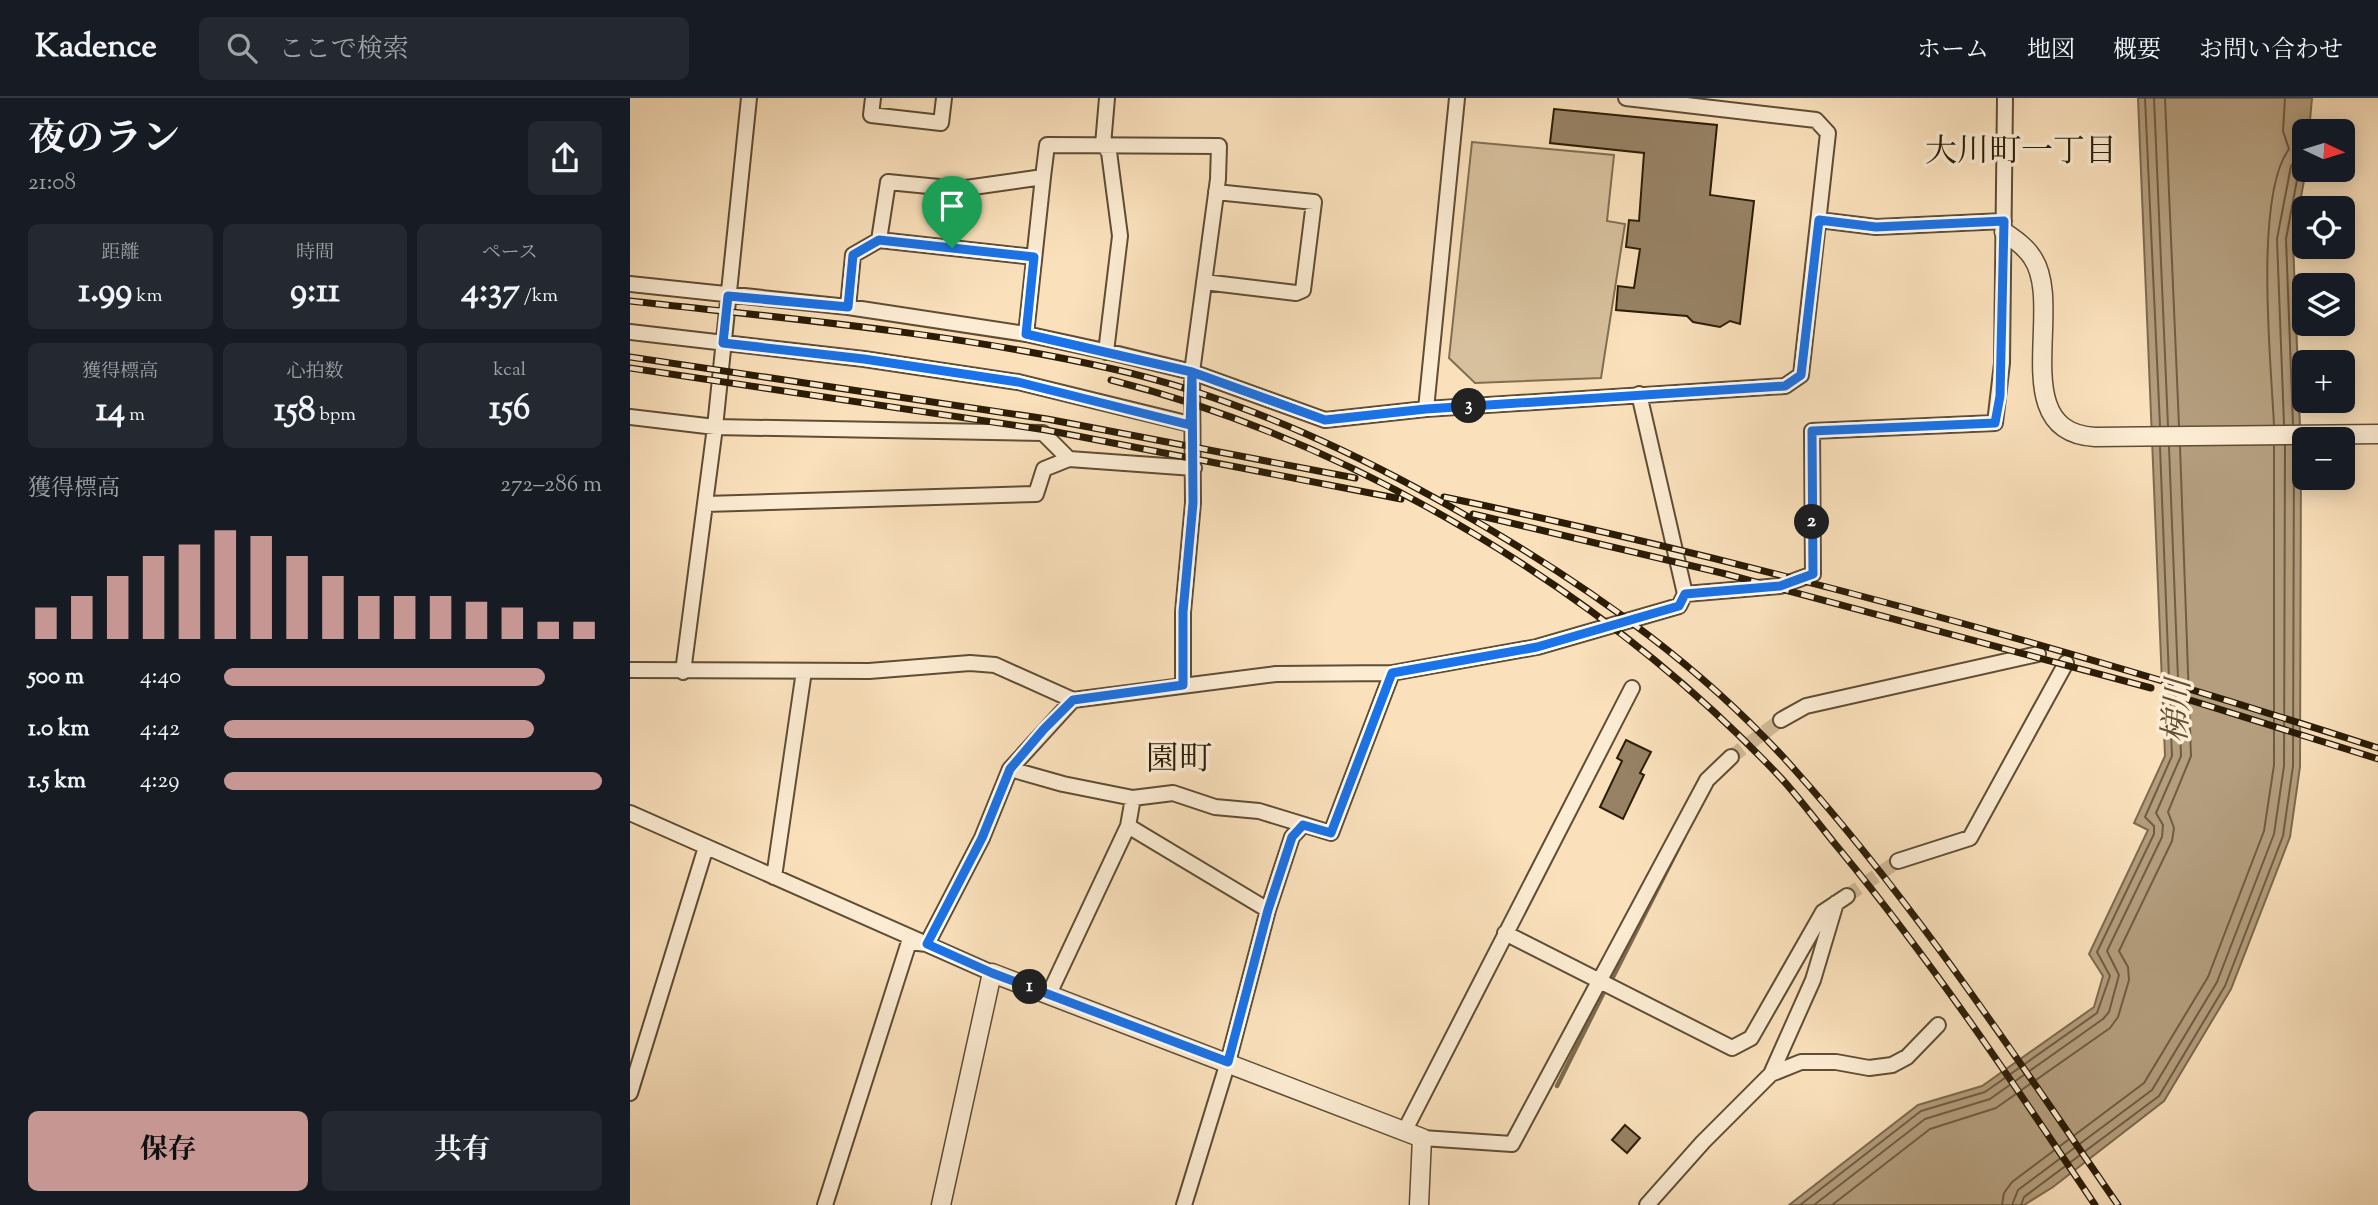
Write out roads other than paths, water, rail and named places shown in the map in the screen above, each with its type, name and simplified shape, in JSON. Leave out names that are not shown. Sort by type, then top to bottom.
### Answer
[{"type":"street","points":[[683,672],[715,427],[749,98]]},
{"type":"street","points":[[873,98],[871,115],[941,123],[944,98]]},
{"type":"street","points":[[1106,352],[1120,236],[1109,152],[1103,145],[1107,98]]},
{"type":"street","points":[[1426,409],[1457,98]]},
{"type":"street","points":[[630,284],[848,307],[1026,334],[1192,372],[1325,420],[1426,409],[1785,386],[1801,375],[1828,133],[1816,120],[1626,98]]},
{"type":"street","points":[[1685,594],[1780,586],[1813,574],[1812,431],[1995,423],[2002,363],[2005,98]]},
{"type":"street","points":[[1026,334],[1047,145],[1219,146],[1216,192],[1192,372],[1190,425],[1194,468],[1183,612],[1183,685]]},
{"type":"street","points":[[879,240],[888,182],[960,189],[1043,177]]},
{"type":"street","points":[[1204,282],[1296,293],[1303,290],[1314,202],[1216,192]]},
{"type":"street","points":[[1819,220],[1876,227],[2004,227],[2034,258],[2042,305],[2043,383],[2054,419],[2069,431],[2095,437],[2374,434]]},
{"type":"street","points":[[848,307],[853,255],[879,240],[1034,257]]},
{"type":"street","points":[[630,332],[864,359],[1018,382],[1190,425]]},
{"type":"street","points":[[630,670],[869,671],[970,663],[995,665],[1073,700],[1276,674],[1392,673],[1537,647],[1679,606],[1685,594],[1639,394]]},
{"type":"street","points":[[630,417],[715,427],[1042,433],[1069,459]]},
{"type":"street","points":[[705,504],[1036,494],[1044,469],[1069,459],[1194,468]]},
{"type":"street","points":[[1781,720],[1806,706],[2038,654]]},
{"type":"street","points":[[1898,861],[1970,838],[2066,663]]},
{"type":"street","points":[[774,877],[804,671]]},
{"type":"street","points":[[1010,769],[1063,784],[1133,798],[1173,793],[1215,807],[1259,811],[1331,833],[1392,673]]},
{"type":"street","points":[[1405,1130],[1632,688]]},
{"type":"street","points":[[927,944],[982,838],[1010,769],[1073,700]]},
{"type":"street","points":[[630,813],[992,973],[1422,1138],[1512,1144],[1707,780],[1731,757]]},
{"type":"street","points":[[1049,994],[1128,826],[1133,798]]},
{"type":"street","points":[[1184,1205],[1228,1062],[1268,910],[1292,837],[1303,825]]},
{"type":"street","points":[[1128,826],[1268,910]]},
{"type":"street","points":[[630,1093],[706,847]]},
{"type":"street","points":[[1505,933],[1732,1048],[1751,1038],[1823,912],[1841,900],[1813,980],[1771,1074],[1703,1142],[1647,1205]]},
{"type":"street","points":[[825,1205],[909,942],[927,944]]},
{"type":"street","points":[[941,1205],[992,973]]},
{"type":"street","points":[[1771,1074],[1801,1062],[1836,1062],[1869,1068],[1892,1065],[1906,1057],[1938,1025]]},
{"type":"street","points":[[1419,1205],[1422,1138]]},
{"type":"water","name":"梯川","points":[[2138,98],[2312,98],[2310,119],[2292,119],[2292,182],[2304,182],[2301,196],[2292,196],[2294,273],[2292,273],[2292,336],[2297,336],[2297,350],[2292,350],[2292,413],[2299,413],[2300,427],[2292,427],[2292,490],[2301,490],[2300,767],[2290,837],[2231,989],[2164,1101],[2053,1187],[2024,1205],[1789,1205],[1918,1105],[1982,1086],[2094,1007],[2103,976],[2089,954],[2148,830],[2134,823],[2165,756]]},
{"type":"waterway","points":[[1612,979],[1684,837]]},
{"type":"waterway","points":[[1557,1086],[1604,992]]},
{"type":"tunnel","points":[[1731,757],[1781,720]]},
{"type":"tunnel","points":[[1847,896],[1898,861]]},
{"type":"railway","points":[[630,301],[933,336],[1113,369],[1210,397],[1304,433],[1396,477],[1484,526],[1568,578],[1649,636],[1724,699],[1794,769],[1923,927],[2118,1205]]},
{"type":"railway","points":[[630,357],[1047,419],[1355,478]]},
{"type":"railway","points":[[630,368],[1046,430],[1401,499]]},
{"type":"railway","points":[[1111,380],[1203,407],[1295,442],[1385,485],[1473,533],[1558,588],[1638,647],[1713,711],[1796,796],[1940,980],[2095,1205]]},
{"type":"railway","points":[[1444,497],[1680,550],[1914,610],[2147,676],[2378,748]]},
{"type":"railway","points":[[1473,514],[1722,573],[2151,688]]},
{"type":"railway","points":[[2177,696],[2378,759]]},
{"type":"district","name":"大川町一丁目","points":[[2021,153]]},
{"type":"district","name":"園町","points":[[1179,761]]}]
